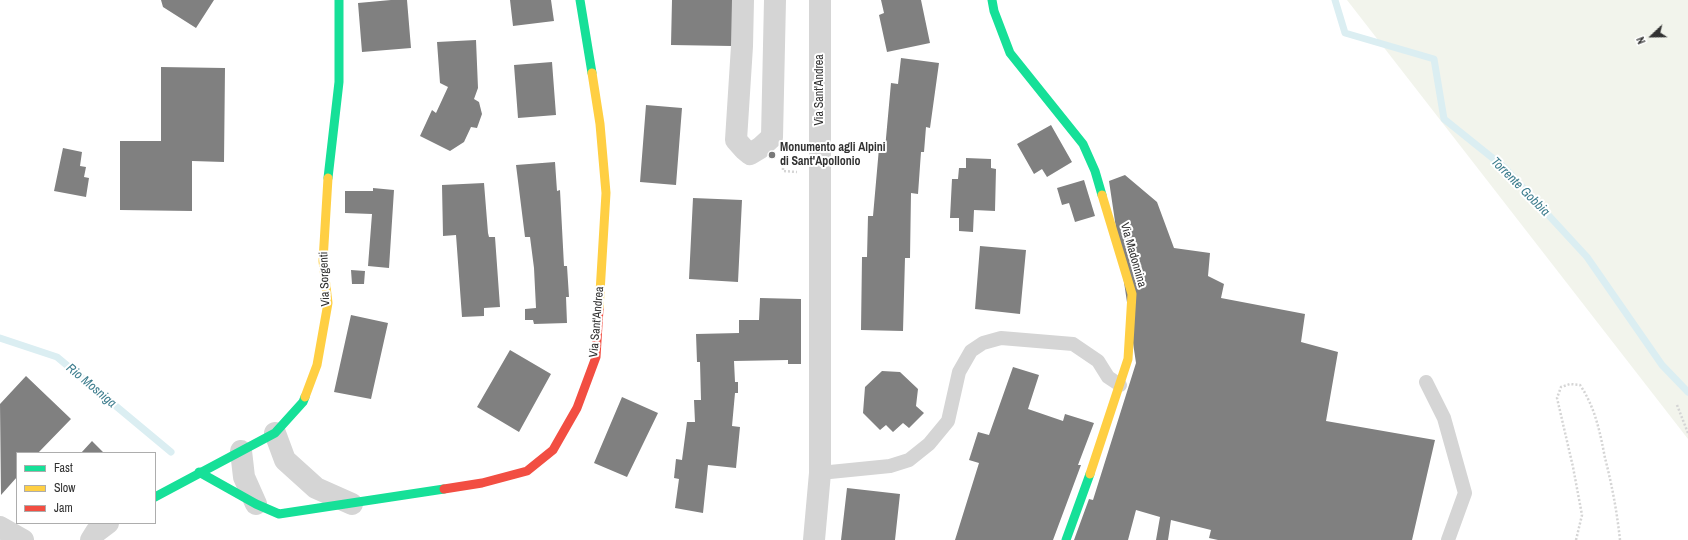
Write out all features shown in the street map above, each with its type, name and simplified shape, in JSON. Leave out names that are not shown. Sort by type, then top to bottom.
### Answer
[{"type":"street","name":"Via Sorgenti","points":[[156,496],[199,472],[275,433],[303,402],[317,365],[328,303],[323,260],[329,167],[339,82],[339,0]]},
{"type":"street","name":"Via Sant'Andrea","points":[[199,472],[256,504],[279,514],[482,483],[527,471],[553,450],[577,408],[596,357],[606,193],[600,124],[580,0]]},
{"type":"street","points":[[743,0],[736,140],[750,154],[760,148],[772,137],[775,0]]},
{"type":"street","name":"Via Sant'Andrea","points":[[814,540],[820,473],[820,0]]},
{"type":"street","name":"Via Madonnina","points":[[992,0],[994,11],[1010,53],[1083,144],[1095,171],[1132,294],[1128,359],[1092,470],[1066,540]]},
{"type":"street","points":[[275,433],[285,460],[316,488],[352,504]]},
{"type":"street","points":[[241,451],[244,477],[256,504]]},
{"type":"street","points":[[91,540],[96,532],[107,524]]},
{"type":"street","points":[[0,527],[23,540]]},
{"type":"lane","points":[[820,473],[890,466],[909,460],[929,444],[948,421],[959,372],[971,351],[983,343],[1001,338],[1073,344],[1098,362],[1108,377],[1120,385]]},
{"type":"lane","points":[[1426,382],[1444,418],[1465,493],[1448,540]]},
{"type":"path","points":[[772,137],[783,138],[783,171],[820,173]]},
{"type":"path","points":[[1576,540],[1582,515],[1573,467],[1557,398],[1561,387],[1570,384],[1580,385],[1588,398],[1598,424],[1616,506],[1620,540]]},
{"type":"path","points":[[1677,405],[1688,433]]},
{"type":"shaded area","points":[[1347,0],[1688,0],[1688,439]]},
{"type":"building","points":[[161,0],[214,0],[196,28],[163,7]]},
{"type":"building","points":[[407,0],[411,48],[362,52],[358,3]]},
{"type":"building","points":[[510,0],[551,0],[554,21],[513,26]]},
{"type":"building","points":[[672,0],[732,0],[732,46],[671,45]]},
{"type":"building","points":[[881,0],[921,0],[930,43],[887,52],[879,15],[884,13]]},
{"type":"building","points":[[476,40],[478,88],[474,99],[479,102],[482,114],[477,128],[471,127],[464,142],[450,151],[420,136],[432,110],[436,113],[448,87],[440,83],[437,42]]},
{"type":"building","points":[[901,58],[939,63],[930,128],[926,127],[924,152],[921,152],[918,194],[911,193],[910,258],[905,258],[903,331],[861,330],[862,257],[867,257],[868,216],[873,216],[879,148],[885,149],[891,83],[898,84]]},
{"type":"building","points":[[552,62],[556,115],[518,118],[514,65]]},
{"type":"building","points":[[161,67],[225,68],[224,162],[192,161],[192,211],[120,210],[120,141],[161,141]]},
{"type":"building","points":[[646,105],[682,108],[676,185],[640,182]]},
{"type":"building","points":[[1051,125],[1072,162],[1047,177],[1042,169],[1034,174],[1017,144]]},
{"type":"building","points":[[63,148],[82,152],[80,166],[86,167],[84,177],[89,178],[86,197],[54,191]]},
{"type":"building","points":[[966,158],[991,159],[991,168],[996,169],[995,211],[974,210],[973,232],[959,231],[959,218],[950,218],[952,179],[958,179],[959,168],[966,168]]},
{"type":"building","points":[[555,162],[557,191],[560,190],[564,266],[567,266],[569,297],[566,297],[567,323],[534,324],[533,320],[525,320],[525,309],[536,308],[534,268],[530,237],[525,237],[516,165]]},
{"type":"building","points":[[1125,175],[1157,202],[1174,248],[1210,253],[1208,276],[1224,284],[1221,298],[1305,314],[1301,342],[1338,352],[1326,421],[1435,440],[1412,540],[1218,540],[1209,538],[1211,530],[1171,520],[1168,540],[1156,540],[1160,517],[1136,510],[1128,540],[1074,540],[1089,499],[1093,500],[1136,363],[1109,181]]},
{"type":"building","points":[[1084,180],[1095,216],[1075,222],[1069,203],[1062,205],[1057,188]]},
{"type":"building","points":[[484,183],[488,233],[489,237],[495,237],[500,307],[484,308],[484,316],[462,317],[456,235],[443,236],[442,185]]},
{"type":"building","points":[[373,188],[394,190],[389,268],[368,266],[372,214],[345,213],[345,191],[373,191]]},
{"type":"building","points":[[693,198],[742,200],[738,282],[689,279]]},
{"type":"building","points":[[980,246],[1026,250],[1020,314],[975,309]]},
{"type":"building","points":[[351,270],[365,271],[364,284],[352,284]]},
{"type":"building","points":[[760,298],[801,299],[801,364],[788,364],[788,360],[734,361],[735,382],[738,382],[738,393],[735,393],[732,426],[740,427],[736,468],[708,465],[703,513],[675,508],[679,479],[674,478],[676,459],[682,460],[687,422],[695,422],[694,400],[701,400],[700,362],[697,362],[696,334],[739,333],[739,320],[759,320]]},
{"type":"building","points":[[351,315],[388,323],[371,399],[334,392]]},
{"type":"building","points":[[510,350],[551,374],[519,432],[477,407]]},
{"type":"building","points":[[1013,367],[1039,375],[1028,409],[1063,421],[1065,414],[1094,423],[1078,465],[1081,465],[1053,540],[955,540],[979,463],[969,460],[978,432],[989,435]]},
{"type":"building","points":[[882,371],[900,372],[918,389],[916,406],[924,413],[909,428],[903,423],[893,432],[886,425],[880,430],[863,413],[865,387]]},
{"type":"building","points":[[26,376],[71,419],[39,452],[16,452],[16,478],[1,495],[0,404]]},
{"type":"building","points":[[622,397],[658,413],[627,477],[594,463]]},
{"type":"building","points":[[92,441],[103,452],[82,452]]},
{"type":"building","points":[[847,488],[900,494],[895,540],[841,540]]},
{"type":"waterway","name":"Torrente Gobbia","points":[[1335,0],[1345,33],[1434,59],[1444,119],[1505,168],[1587,257],[1662,365],[1688,392]]},
{"type":"waterway","name":"Rio Mosniga","points":[[0,338],[57,357],[171,452]]},
{"type":"traffic: fast","points":[[328,178],[339,82],[339,0]]},
{"type":"traffic: fast","points":[[580,0],[592,73]]},
{"type":"traffic: fast","points":[[992,0],[994,11],[1010,53],[1083,144],[1095,171],[1102,195]]},
{"type":"traffic: fast","points":[[156,496],[275,433],[303,402],[305,397]]},
{"type":"traffic: fast","points":[[199,472],[256,504],[279,514],[444,489]]},
{"type":"traffic: fast","points":[[1066,540],[1090,474]]},
{"type":"traffic: slow","points":[[592,73],[600,124],[606,193],[599,309]]},
{"type":"traffic: slow","points":[[305,397],[317,365],[328,303],[323,261],[328,178]]},
{"type":"traffic: slow","points":[[1090,474],[1128,359],[1132,294],[1102,195]]},
{"type":"traffic: jam","points":[[444,489],[482,483],[527,471],[553,450],[577,408],[596,357],[599,309]]},
{"type":"place","name":"Monumento agli Alpini di Sant'Apollonio","points":[[772,155]]}]
